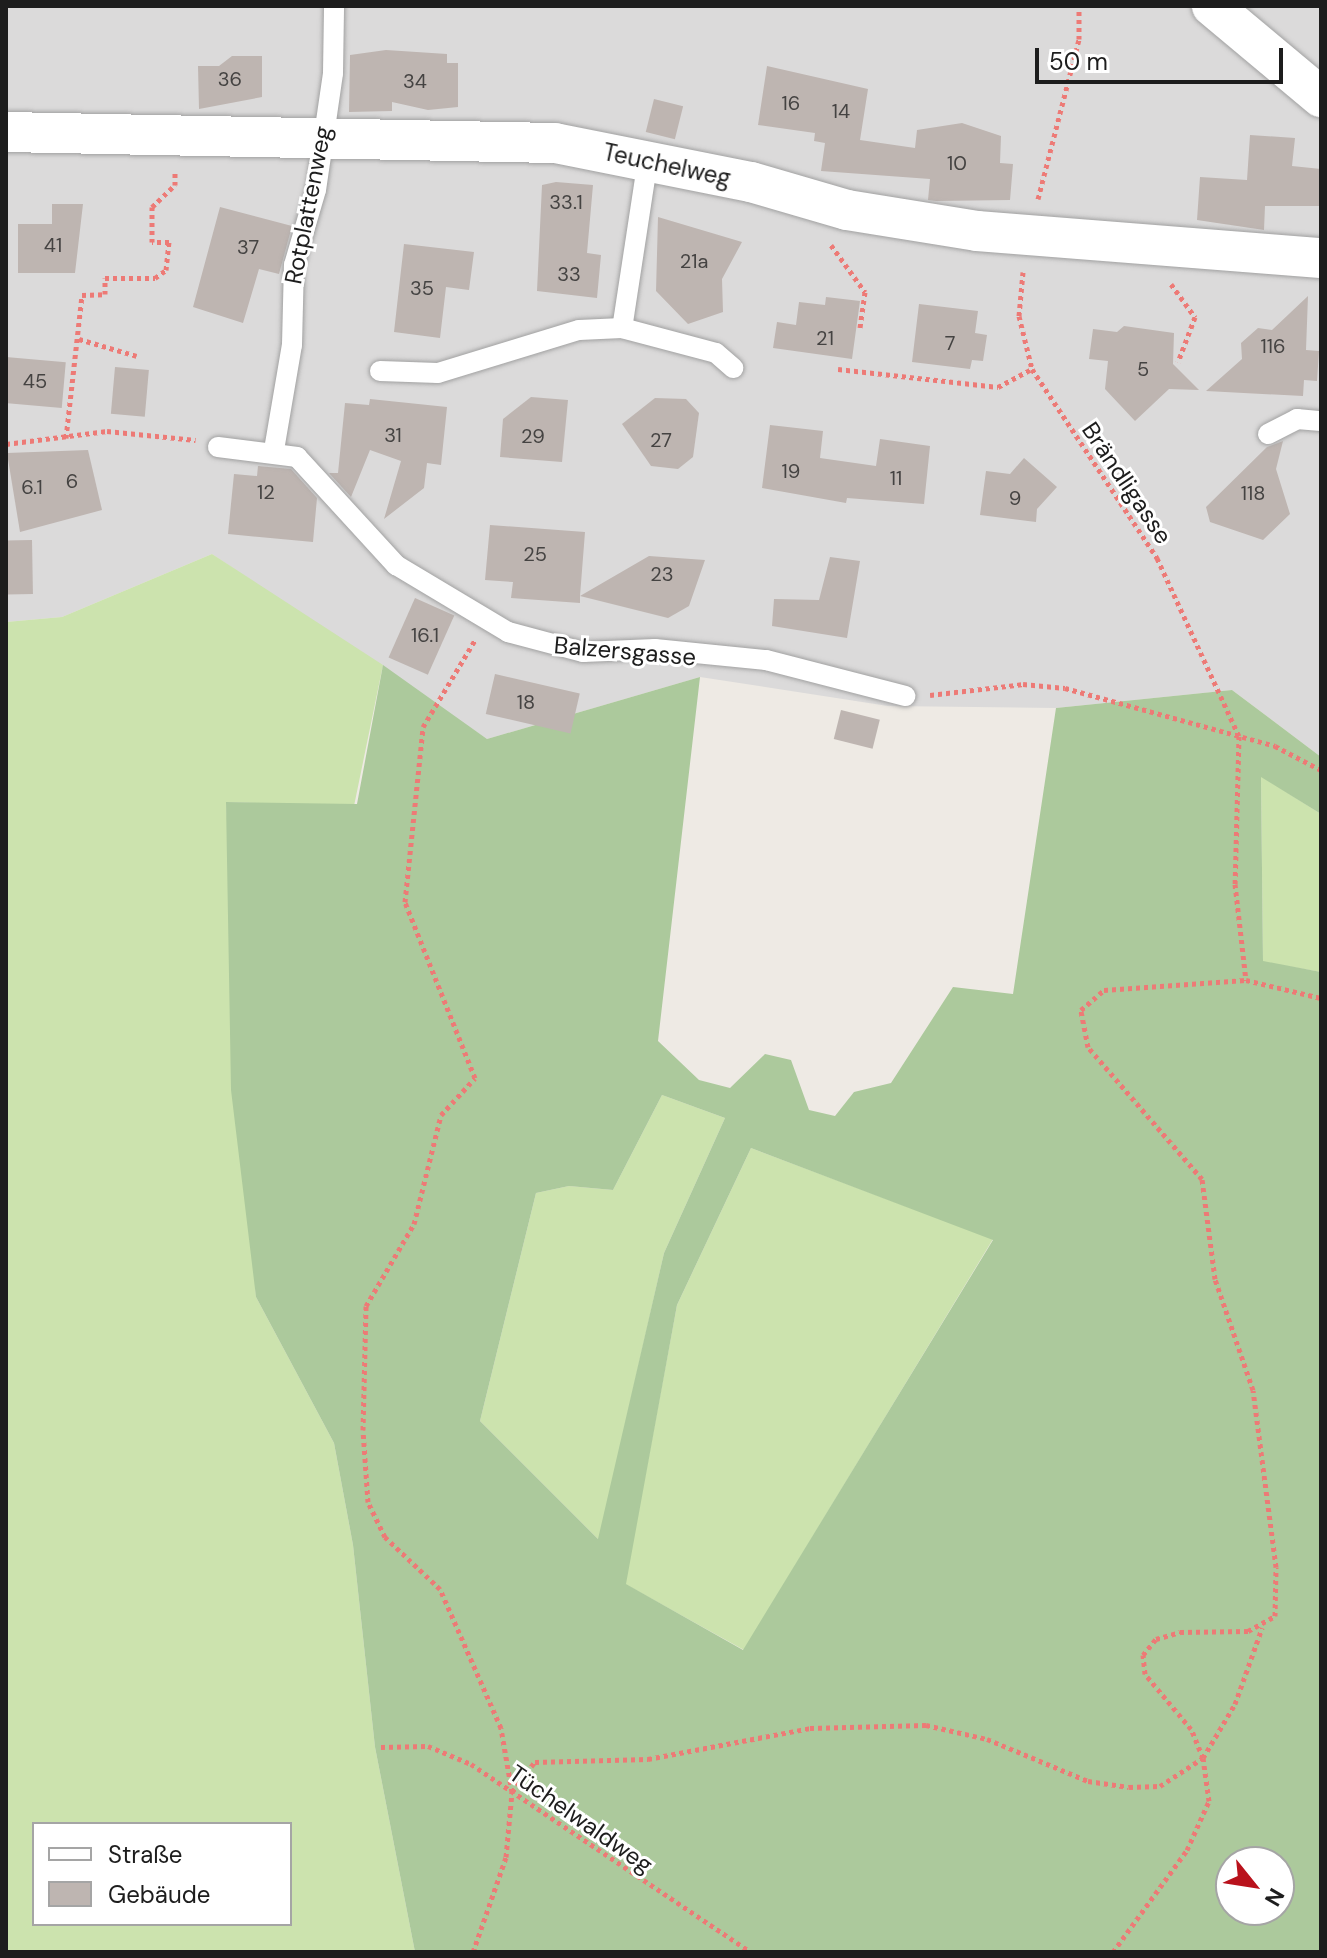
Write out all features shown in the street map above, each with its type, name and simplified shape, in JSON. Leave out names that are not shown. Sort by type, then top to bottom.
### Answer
[{"type":"street","points":[[1212,6],[1321,97]]},
{"type":"street","name":"Teuchelweg","points":[[6,132],[495,138],[648,159],[847,210],[1029,236],[1321,258]]},
{"type":"lane","name":"Rotplattenweg","points":[[274,450],[291,357],[294,265],[322,136],[334,6]]},
{"type":"lane","points":[[622,328],[648,159]]},
{"type":"lane","points":[[380,371],[438,373],[579,330],[622,328],[716,353],[733,368]]},
{"type":"lane","points":[[1268,434],[1297,419],[1321,421]]},
{"type":"lane","name":"Balzersgasse","points":[[218,447],[274,450],[297,457],[396,565],[487,620],[583,652],[655,649],[766,660],[905,696]]},
{"type":"path","name":"Brändligasse","points":[[1079,6],[1079,39],[1029,236],[1019,316],[1032,369],[1157,558],[1239,736],[1235,884],[1246,980]]},
{"type":"path","points":[[66,438],[82,295],[105,294],[105,278],[155,278],[169,265],[169,242],[152,242],[152,207],[175,185],[176,166],[185,167],[186,135]]},
{"type":"path","points":[[828,241],[865,292],[860,328]]},
{"type":"path","points":[[1162,278],[1184,296],[1195,317],[1178,362]]},
{"type":"path","points":[[79,339],[137,356]]},
{"type":"path","points":[[838,369],[998,387],[1032,369]]},
{"type":"path","points":[[6,444],[107,431],[218,447]]},
{"type":"path","points":[[473,1952],[506,1857],[512,1792],[501,1728],[440,1589],[385,1537],[368,1502],[363,1430],[366,1306],[414,1224],[441,1115],[475,1078],[405,902],[423,727],[487,620]]},
{"type":"path","points":[[905,696],[1023,684],[1065,688],[1239,736],[1321,770]]},
{"type":"path","points":[[512,1792],[535,1762],[648,1759],[810,1728],[926,1725],[987,1739],[1088,1781],[1129,1787],[1160,1786],[1203,1758],[1235,1704],[1262,1627],[1275,1616],[1279,1596],[1253,1390],[1215,1279],[1202,1179],[1088,1047],[1080,1027],[1081,1010],[1104,990],[1246,980],[1321,998]]},
{"type":"path","points":[[1113,1952],[1187,1850],[1209,1801],[1203,1758],[1191,1729],[1145,1674],[1143,1655],[1156,1639],[1180,1632],[1262,1627]]},
{"type":"path","name":"Tüchelwaldweg","points":[[381,1747],[428,1746],[512,1792],[751,1952]]},
{"type":"shaded area","points":[[6,6],[1321,6],[1321,757],[1232,690],[1056,708],[888,706],[700,677],[487,739],[212,554],[62,617],[6,622]]},
{"type":"green space","points":[[212,554],[383,665],[354,806],[226,802],[256,1297],[334,1443],[353,1545],[375,1747],[415,1952],[6,1952],[6,622],[62,617]]},
{"type":"green space","points":[[383,665],[487,739],[700,677],[658,1041],[699,1080],[730,1088],[765,1054],[791,1060],[809,1110],[835,1116],[854,1092],[891,1083],[953,987],[1013,994],[1056,708],[1232,690],[1321,757],[1321,814],[1261,777],[1263,961],[1321,972],[1321,1952],[415,1952],[375,1747],[353,1545],[334,1443],[256,1297],[231,1090],[226,802],[357,804]],"holes":[[[662,1095],[725,1118],[664,1253],[598,1539],[480,1421],[536,1193],[569,1186],[613,1190]],[[751,1148],[993,1240],[743,1650],[626,1584],[677,1305]]]},
{"type":"green space","points":[[1261,776],[1321,814],[1321,972],[1263,962]]},
{"type":"green space","points":[[662,1095],[725,1118],[664,1253],[599,1540],[480,1421],[536,1193],[569,1186],[613,1190]]},
{"type":"green space","points":[[751,1148],[993,1239],[744,1650],[625,1584],[677,1305]]},
{"type":"building","points":[[386,50],[447,54],[447,63],[458,63],[458,107],[428,110],[392,102],[392,111],[349,112],[350,55]]},
{"type":"building","points":[[232,56],[262,56],[262,97],[199,109],[198,66],[219,66]]},
{"type":"building","points":[[767,66],[868,89],[860,140],[915,148],[917,130],[962,123],[1001,136],[1000,163],[1013,164],[1010,200],[928,200],[930,179],[821,171],[825,143],[814,141],[815,133],[758,125]]},
{"type":"building","points":[[654,99],[683,106],[675,139],[646,132]]},
{"type":"building","points":[[1250,135],[1295,138],[1292,166],[1321,169],[1321,206],[1265,206],[1264,230],[1197,220],[1200,177],[1247,180]]},
{"type":"building","points":[[556,182],[593,185],[587,253],[601,255],[597,298],[537,291],[542,185]]},
{"type":"building","points":[[52,204],[83,204],[75,273],[18,273],[18,224],[52,224]]},
{"type":"building","points":[[220,207],[292,226],[279,274],[259,269],[243,323],[193,307]]},
{"type":"building","points":[[658,217],[742,242],[722,279],[723,312],[688,324],[656,291]]},
{"type":"building","points":[[404,244],[474,252],[469,290],[446,287],[440,338],[394,332]]},
{"type":"building","points":[[1308,296],[1306,350],[1319,351],[1317,381],[1304,380],[1303,396],[1206,391],[1242,359],[1241,343],[1258,328],[1272,330]]},
{"type":"building","points":[[826,297],[860,301],[852,359],[773,348],[777,322],[796,325],[799,302],[825,305]]},
{"type":"building","points":[[919,304],[978,311],[975,333],[987,335],[983,361],[972,360],[970,369],[912,362]]},
{"type":"building","points":[[1124,326],[1174,333],[1173,364],[1199,390],[1169,389],[1135,421],[1105,389],[1108,361],[1089,359],[1093,329],[1117,332]]},
{"type":"building","points":[[6,357],[66,362],[62,408],[6,403]]},
{"type":"building","points":[[115,367],[149,370],[145,417],[111,414]]},
{"type":"building","points":[[531,397],[568,400],[562,462],[500,457],[503,419]]},
{"type":"building","points":[[655,398],[686,399],[699,413],[693,457],[678,469],[651,466],[622,424]]},
{"type":"building","points":[[370,399],[447,407],[441,465],[427,463],[424,488],[384,519],[401,461],[370,450],[351,497],[329,473],[338,473],[345,403],[369,405]]},
{"type":"building","points":[[770,425],[823,431],[820,458],[876,466],[880,439],[930,446],[924,504],[847,498],[846,503],[762,488]]},
{"type":"building","points":[[1283,441],[1276,469],[1290,514],[1263,540],[1210,522],[1206,507],[1267,447]]},
{"type":"building","points":[[88,450],[102,510],[20,532],[7,453]]},
{"type":"building","points":[[1024,458],[1057,487],[1037,509],[1036,522],[980,515],[986,471],[1010,474]]},
{"type":"building","points":[[258,466],[291,469],[317,498],[313,542],[228,534],[234,474],[257,476]]},
{"type":"building","points":[[490,525],[585,532],[580,603],[511,598],[513,582],[485,580]]},
{"type":"building","points":[[6,540],[32,540],[33,594],[7,594]]},
{"type":"building","points":[[649,556],[705,560],[689,606],[668,618],[580,596]]},
{"type":"building","points":[[830,557],[860,561],[847,638],[772,626],[774,599],[819,600]]},
{"type":"building","points":[[415,598],[454,615],[428,675],[389,657]]},
{"type":"building","points":[[495,674],[580,694],[571,734],[486,714]]},
{"type":"building","points":[[841,710],[880,720],[873,749],[834,739]]}]
